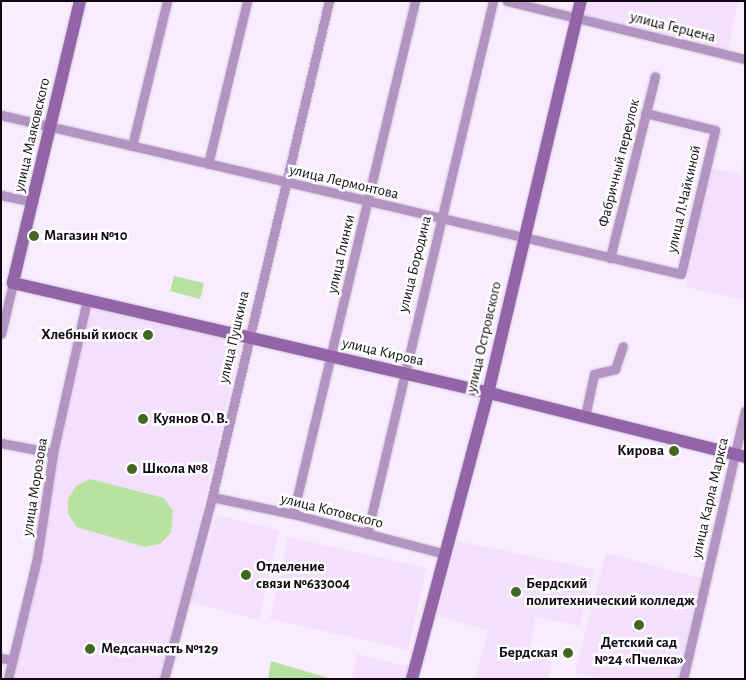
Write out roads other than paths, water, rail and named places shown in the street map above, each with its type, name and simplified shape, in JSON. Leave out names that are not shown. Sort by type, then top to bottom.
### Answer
[{"type":"street","name":"улица Маяковского","points":[[1,334],[80,1]]},
{"type":"street","points":[[132,146],[167,1]]},
{"type":"street","points":[[208,164],[247,1]]},
{"type":"street","name":"улица Пушкина","points":[[164,679],[212,497],[329,1]]},
{"type":"street","name":"улица Глинки","points":[[293,514],[415,1]]},
{"type":"street","name":"улица Бородина","points":[[367,534],[403,374],[493,1]]},
{"type":"street","name":"улица Герцена","points":[[507,1],[745,59]]},
{"type":"street","name":"улица Островского","points":[[412,679],[488,393],[580,1]]},
{"type":"street","name":"Фабричный переулок","points":[[610,258],[655,76]]},
{"type":"street","name":"улица Л.Чайкиной","points":[[645,114],[715,130],[681,274]]},
{"type":"street","name":"улица Лермонтова","points":[[1,115],[681,274]]},
{"type":"street","points":[[1,195],[33,202]]},
{"type":"street","name":"улица Кирова","points":[[13,283],[585,416],[739,456]]},
{"type":"street","name":"улица Морозова","points":[[8,679],[37,558],[53,453],[87,300]]},
{"type":"street","points":[[585,416],[594,374],[615,370],[623,346]]},
{"type":"street","name":"улица Карла Маркса","points":[[683,679],[739,456],[745,411]]},
{"type":"street","points":[[1,442],[53,453]]},
{"type":"street","name":"улица Котовского","points":[[212,497],[293,514],[444,554]]},
{"type":"street","points":[[1,658],[12,660]]},
{"type":"place","name":"Магазин №10","points":[[34,236]]},
{"type":"place","name":"Хлебный киоск","points":[[148,335]]},
{"type":"place","name":"Куянов О. В.","points":[[143,419]]},
{"type":"place","name":"Кирова","points":[[674,451]]},
{"type":"place","name":"Школа №8","points":[[132,469]]},
{"type":"place","name":"Отделение связи №633004","points":[[246,575]]},
{"type":"place","name":"Бердский политехнический колледж","points":[[516,592]]},
{"type":"place","name":"Детский сад №24 «Пчелка»","points":[[639,625]]},
{"type":"place","name":"Медсанчасть №129","points":[[90,649]]},
{"type":"place","name":"Бердская","points":[[568,653]]}]
